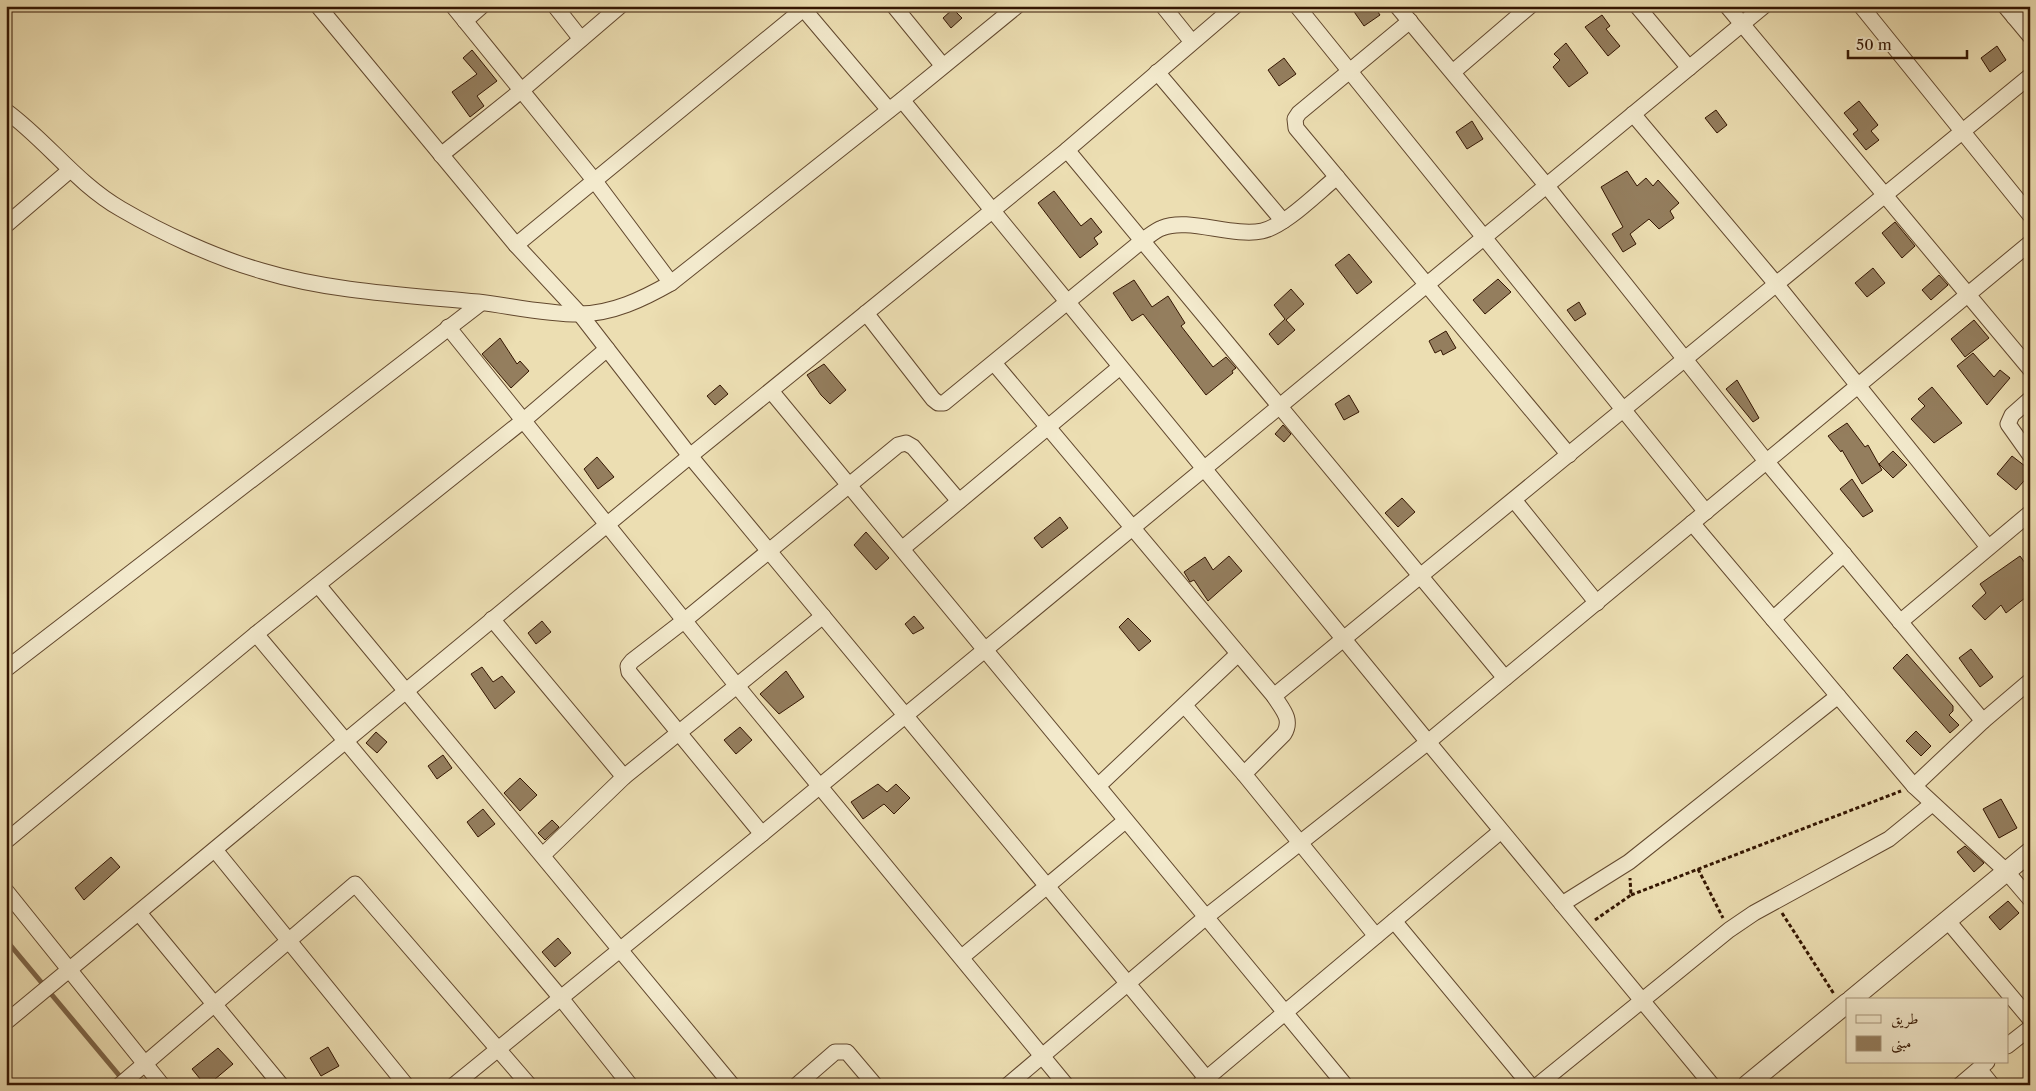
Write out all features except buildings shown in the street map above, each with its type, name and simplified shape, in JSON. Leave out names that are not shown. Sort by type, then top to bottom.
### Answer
[{"type":"street","points":[[318,6],[516,245],[580,314],[690,456],[1128,982],[1206,1083],[1285,1013],[1501,831]]},
{"type":"street","points":[[453,6],[594,180],[671,283]]},
{"type":"street","points":[[465,21],[482,6]]},
{"type":"street","points":[[555,6],[581,39]]},
{"type":"street","points":[[441,155],[522,90],[620,6]]},
{"type":"street","points":[[894,6],[943,66]]},
{"type":"street","points":[[6,112],[94,193],[122,210],[211,253],[262,271],[316,284],[379,293],[580,314],[617,308],[644,298],[671,283],[902,100],[1017,6]]},
{"type":"street","points":[[1163,6],[1192,42]]},
{"type":"street","points":[[6,1022],[690,456],[1067,150],[1235,6]]},
{"type":"street","points":[[1297,6],[1706,512]]},
{"type":"street","points":[[1397,6],[1546,185],[1766,461],[1982,721]]},
{"type":"street","points":[[1453,72],[1530,6]]},
{"type":"street","points":[[1636,6],[1689,68]]},
{"type":"street","points":[[1727,6],[2030,368]]},
{"type":"street","points":[[454,1085],[762,834],[904,714],[986,649],[1764,6]]},
{"type":"street","points":[[1861,6],[2030,215]]},
{"type":"street","points":[[2028,6],[2010,12],[2030,36]]},
{"type":"street","points":[[516,245],[804,7],[889,110]]},
{"type":"street","points":[[1410,22],[1299,113],[1295,119],[1296,128],[1569,455]]},
{"type":"street","points":[[1157,72],[1283,221]]},
{"type":"street","points":[[1274,696],[2030,76]]},
{"type":"street","points":[[902,100],[1343,640],[1712,1085]]},
{"type":"street","points":[[1633,114],[1777,285],[1988,547]]},
{"type":"street","points":[[1067,150],[1505,678]]},
{"type":"street","points":[[6,226],[69,170]]},
{"type":"street","points":[[866,314],[938,403],[944,402],[1143,240],[1163,227],[1177,225],[1243,232],[1263,230],[1283,221],[1336,178]]},
{"type":"street","points":[[1008,1085],[1206,917],[1428,742],[2030,243]]},
{"type":"street","points":[[6,669],[481,303]]},
{"type":"street","points":[[448,327],[737,686],[1066,1085]]},
{"type":"street","points":[[6,841],[256,634],[524,420],[607,348]]},
{"type":"street","points":[[994,363],[1274,696],[1289,720],[1289,727],[1244,774]]},
{"type":"street","points":[[903,548],[1120,366]]},
{"type":"street","points":[[771,391],[851,485],[1125,820],[1346,1085]]},
{"type":"street","points":[[2030,399],[2012,415],[2008,424],[2030,454]]},
{"type":"street","points":[[762,834],[629,672],[628,666],[898,445],[906,444],[913,447],[960,501]]},
{"type":"street","points":[[1514,500],[1597,603]]},
{"type":"street","points":[[1900,622],[2030,513]]},
{"type":"street","points":[[1692,523],[1914,786],[2006,871],[2030,899]]},
{"type":"street","points":[[1773,619],[1844,554]]},
{"type":"street","points":[[318,585],[732,1085]]},
{"type":"street","points":[[543,855],[624,777],[823,616]]},
{"type":"street","points":[[492,619],[624,777]]},
{"type":"street","points":[[256,634],[560,997],[630,1085]]},
{"type":"street","points":[[1098,786],[1238,654]]},
{"type":"street","points":[[1914,786],[1982,721],[2030,681]]},
{"type":"street","points":[[1562,904],[1629,862],[1838,696]]},
{"type":"street","points":[[1185,706],[1244,774],[1376,936]]},
{"type":"street","points":[[1538,1085],[1729,930],[1775,902],[1889,839],[1932,804]]},
{"type":"street","points":[[962,957],[1125,820]]},
{"type":"street","points":[[215,850],[406,1085]]},
{"type":"street","points":[[1853,998],[2030,852]]},
{"type":"street","points":[[120,1085],[355,884],[529,1085]]},
{"type":"street","points":[[6,892],[71,970],[162,1085]]},
{"type":"street","points":[[139,913],[281,1085]]},
{"type":"street","points":[[1947,920],[2030,1019]]},
{"type":"street","points":[[1394,921],[1530,1085]]},
{"type":"street","points":[[1747,1085],[1846,1004]]},
{"type":"street","points":[[2008,1045],[2030,1028]]},
{"type":"street","points":[[796,1085],[835,1052],[841,1050],[847,1052],[875,1085]]},
{"type":"street","points":[[1960,1085],[1983,1066],[1992,1085]]},
{"type":"path","points":[[1582,929],[1631,895],[1914,786]]},
{"type":"path","points":[[1629,862],[1631,895]]},
{"type":"path","points":[[1698,869],[1729,930]]},
{"type":"path","points":[[1775,902],[1846,1002]]},
{"type":"waterway","points":[[6,940],[123,1080]]}]
